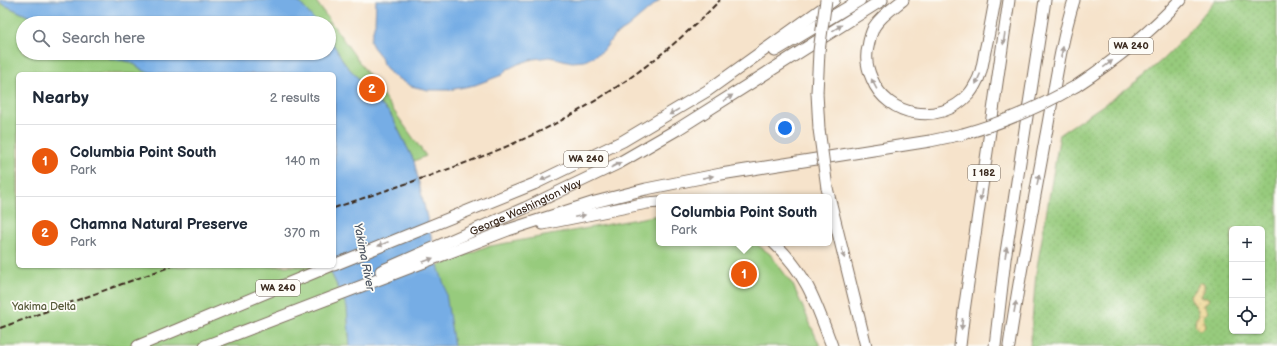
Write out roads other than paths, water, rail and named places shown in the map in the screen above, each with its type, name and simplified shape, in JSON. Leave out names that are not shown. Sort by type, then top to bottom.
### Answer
[{"type":"highway","points":[[826,0],[819,50],[817,93],[819,129],[828,194]]},
{"type":"highway","name":"WA 240","points":[[336,263],[534,184],[622,141],[707,91],[834,0]]},
{"type":"highway","points":[[707,91],[860,0]]},
{"type":"highway","name":"George Washington Way","points":[[205,346],[469,239],[619,163],[678,130],[882,0]]},
{"type":"highway","points":[[903,0],[874,26],[869,38],[866,53],[867,64],[874,85],[880,94],[888,101],[897,108],[908,112],[930,114],[945,111],[960,102],[968,95],[978,81],[995,0]]},
{"type":"highway","name":"I 182","points":[[960,346],[1009,0]]},
{"type":"highway","points":[[995,346],[1005,260],[1045,0]]},
{"type":"highway","points":[[1008,346],[1068,22],[1074,0]]},
{"type":"highway","name":"WA 240","points":[[469,239],[488,238],[541,218],[646,189],[722,174],[930,141],[963,134],[1002,122],[1027,112],[1076,86],[1110,63],[1149,31],[1180,0]]},
{"type":"highway","points":[[488,238],[581,216],[656,202]]},
{"type":"highway","points":[[832,208],[866,346]]},
{"type":"highway","points":[[777,246],[798,269],[807,283],[832,346]]},
{"type":"highway","name":"WA 240","points":[[138,346],[325,268]]},
{"type":"water","points":[[0,0],[290,0],[300,3],[311,16],[28,16],[0,3]]},
{"type":"water","points":[[376,0],[660,0],[627,28],[614,36],[603,51],[585,61],[572,62],[550,57],[533,59],[506,70],[502,75],[475,85],[449,90],[428,90],[411,86],[392,75],[383,64],[381,57],[373,47],[370,41],[375,23]]},
{"type":"water","name":"Yakima River","points":[[336,49],[345,64],[375,100],[390,113],[414,161],[438,266],[445,287],[454,346],[350,346],[347,307],[329,268],[336,268],[336,72],[149,72],[144,71],[131,62],[120,60],[336,60]]},
{"type":"railway","points":[[336,207],[472,160],[545,129],[599,98],[650,63],[675,43],[720,0]]},
{"type":"railway","points":[[0,328],[166,268]]},
{"type":"place","name":"Chamna Natural Preserve","points":[[372,89]]},
{"type":"place","name":"Columbia Point South","points":[[744,274]]},
{"type":"park label","name":"Yakima Delta","points":[[44,306]]}]
